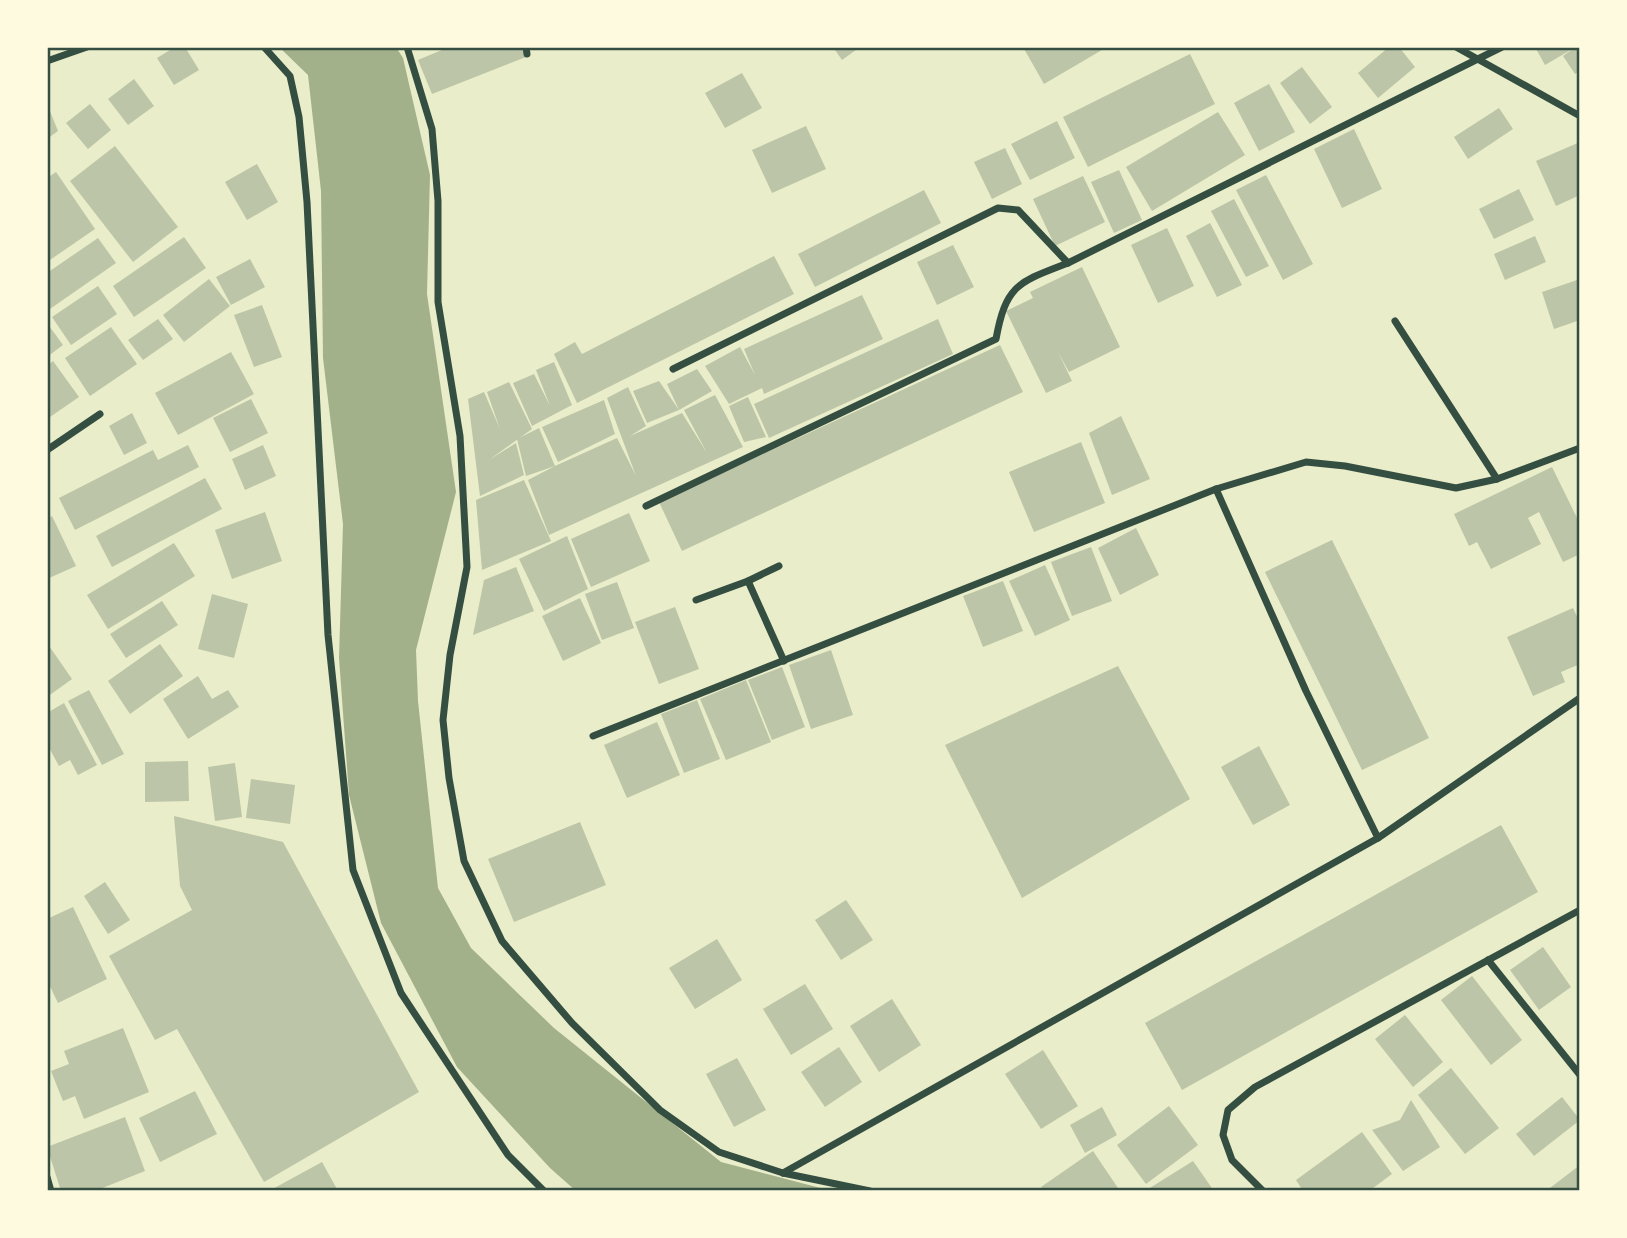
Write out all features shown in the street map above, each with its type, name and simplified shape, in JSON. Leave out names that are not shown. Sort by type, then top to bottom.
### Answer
[{"type":"street","points":[[47,61],[87,47]]},
{"type":"street","points":[[264,47],[290,76],[299,117],[307,202],[328,635],[353,870],[401,993],[508,1155],[544,1191]]},
{"type":"street","points":[[407,47],[432,129],[438,201],[438,302],[460,436],[467,567],[450,655],[443,720],[449,778],[464,861],[502,941],[572,1023],[660,1111],[719,1152],[783,1173],[870,1191]]},
{"type":"street","points":[[1456,47],[1580,116]]},
{"type":"street","points":[[646,506],[996,339],[1004,306],[1013,288],[1030,278],[1068,263],[1502,47]]},
{"type":"street","points":[[673,369],[998,208],[1018,210],[1068,263]]},
{"type":"street","points":[[1395,321],[1497,479]]},
{"type":"street","points":[[47,450],[100,414]]},
{"type":"street","points":[[593,736],[1216,489],[1306,462],[1345,466],[1456,488],[1497,479],[1580,448]]},
{"type":"street","points":[[1216,489],[1306,691],[1378,838]]},
{"type":"street","points":[[695,600],[748,581],[779,566]]},
{"type":"street","points":[[748,581],[784,661]]},
{"type":"street","points":[[783,1173],[1378,838],[1580,698]]},
{"type":"street","points":[[1264,1191],[1232,1160],[1223,1135],[1228,1110],[1255,1087],[1580,911]]},
{"type":"street","points":[[1488,961],[1580,1075]]},
{"type":"street","points":[[47,1177],[51,1191]]},
{"type":"shaded area","points":[[279,47],[396,47],[403,58],[430,175],[427,294],[456,492],[416,650],[418,701],[438,888],[471,948],[554,1028],[721,1162],[832,1191],[576,1191],[550,1168],[457,1067],[381,923],[349,795],[339,658],[343,524],[323,358],[321,191],[308,75]]},
{"type":"building","points":[[175,47],[185,47],[199,70],[174,85],[157,58]]},
{"type":"building","points":[[449,47],[522,47],[526,57],[432,94],[418,60]]},
{"type":"building","points":[[833,47],[860,47],[842,60]]},
{"type":"building","points":[[1023,47],[1107,47],[1044,84]]},
{"type":"building","points":[[1389,47],[1399,47],[1415,67],[1378,98],[1358,73]]},
{"type":"building","points":[[1535,47],[1580,47],[1580,71],[1575,74],[1563,56],[1574,48],[1545,65]]},
{"type":"building","points":[[1190,54],[1215,104],[1088,167],[1063,117]]},
{"type":"building","points":[[1302,67],[1332,107],[1310,124],[1280,83]]},
{"type":"building","points":[[742,73],[762,108],[725,128],[705,93]]},
{"type":"building","points":[[134,79],[154,106],[128,125],[108,99]]},
{"type":"building","points":[[1269,84],[1295,132],[1259,151],[1234,103]]},
{"type":"building","points":[[47,104],[58,131],[47,139]]},
{"type":"building","points":[[90,104],[111,130],[88,149],[66,123]]},
{"type":"building","points":[[1499,108],[1513,129],[1468,159],[1454,137]]},
{"type":"building","points":[[1218,112],[1245,155],[1152,211],[1126,167]]},
{"type":"building","points":[[1057,121],[1075,158],[1030,180],[1011,144]]},
{"type":"building","points":[[806,126],[826,169],[772,193],[752,150]]},
{"type":"building","points":[[1354,129],[1382,189],[1342,208],[1314,149]]},
{"type":"building","points":[[1580,142],[1580,195],[1556,206],[1536,161]]},
{"type":"building","points":[[115,146],[178,227],[133,262],[70,181]]},
{"type":"building","points":[[1005,148],[1022,184],[992,199],[974,162]]},
{"type":"building","points":[[257,164],[278,202],[247,220],[225,182]]},
{"type":"building","points":[[1119,170],[1142,220],[1114,233],[1091,182]]},
{"type":"building","points":[[56,172],[95,229],[47,262],[47,178]]},
{"type":"building","points":[[1266,175],[1313,264],[1283,280],[1236,190]]},
{"type":"building","points":[[1083,176],[1105,222],[1055,246],[1033,199]]},
{"type":"building","points":[[1519,189],[1534,220],[1494,239],[1479,209]]},
{"type":"building","points":[[924,190],[941,223],[815,287],[798,254]]},
{"type":"building","points":[[1234,199],[1269,266],[1246,277],[1211,211]]},
{"type":"building","points":[[1210,223],[1242,285],[1217,297],[1186,236]]},
{"type":"building","points":[[1167,228],[1194,286],[1158,303],[1131,245]]},
{"type":"building","points":[[1535,236],[1546,262],[1505,280],[1494,254]]},
{"type":"building","points":[[184,237],[206,268],[134,317],[113,286]]},
{"type":"building","points":[[98,238],[116,263],[47,311],[47,273]]},
{"type":"building","points":[[953,245],[974,287],[937,305],[917,262]]},
{"type":"building","points":[[774,256],[794,294],[577,403],[554,354],[575,342],[582,354]]},
{"type":"building","points":[[250,259],[265,287],[231,305],[216,277]]},
{"type":"building","points":[[1082,267],[1120,347],[1069,372],[1058,352],[1072,381],[1046,393],[1006,311],[1033,298],[1030,292]]},
{"type":"building","points":[[209,279],[230,306],[184,342],[163,315]]},
{"type":"building","points":[[1580,279],[1580,320],[1554,329],[1542,292]]},
{"type":"building","points":[[98,286],[117,314],[71,345],[52,317]]},
{"type":"building","points":[[862,295],[883,339],[764,394],[762,388],[729,404],[705,366],[740,347],[755,375],[744,349]]},
{"type":"building","points":[[262,305],[282,357],[254,367],[234,315]]},
{"type":"building","points":[[158,319],[173,339],[143,360],[128,340]]},
{"type":"building","points":[[938,319],[953,354],[769,438],[754,404]]},
{"type":"building","points":[[47,323],[63,345],[47,357]]},
{"type":"building","points":[[111,327],[137,364],[90,396],[65,358]]},
{"type":"building","points":[[1000,345],[1023,392],[682,551],[659,502]]},
{"type":"building","points":[[231,352],[254,394],[178,435],[155,393]]},
{"type":"building","points":[[53,361],[79,397],[47,419],[47,366]]},
{"type":"building","points":[[554,362],[572,405],[532,426],[513,383],[534,374],[550,406],[536,370]]},
{"type":"building","points":[[697,369],[712,391],[679,410],[667,384]]},
{"type":"building","points":[[659,381],[679,410],[647,423],[633,391]]},
{"type":"building","points":[[509,382],[532,429],[489,460],[516,443],[524,475],[480,496],[468,399],[484,392],[500,429],[487,392]]},
{"type":"building","points":[[628,387],[646,426],[630,436],[682,413],[707,453],[684,410],[715,395],[743,447],[549,535],[528,480],[617,438],[636,476],[607,398]]},
{"type":"building","points":[[748,397],[766,437],[744,442],[729,406]]},
{"type":"building","points":[[251,399],[268,433],[230,452],[213,418]]},
{"type":"building","points":[[604,400],[615,434],[558,462],[542,427]]},
{"type":"building","points":[[132,413],[147,443],[124,455],[109,426]]},
{"type":"building","points":[[1121,416],[1150,479],[1112,495],[1089,433]]},
{"type":"building","points":[[539,428],[555,466],[526,476],[517,439]]},
{"type":"building","points":[[1081,442],[1105,503],[1034,532],[1009,472]]},
{"type":"building","points":[[188,445],[199,467],[75,530],[59,498],[153,450],[158,460]]},
{"type":"building","points":[[263,445],[276,476],[245,490],[232,459]]},
{"type":"building","points":[[1552,467],[1580,524],[1580,554],[1563,562],[1539,512],[1528,518],[1541,544],[1491,569],[1477,542],[1469,546],[1454,514]]},
{"type":"building","points":[[205,478],[222,509],[112,567],[96,536]]},
{"type":"building","points":[[524,480],[551,541],[482,570],[476,500]]},
{"type":"building","points":[[265,512],[282,561],[232,579],[215,530]]},
{"type":"building","points":[[629,513],[650,561],[591,587],[571,539]]},
{"type":"building","points":[[52,516],[76,566],[47,579],[47,519]]},
{"type":"building","points":[[1136,528],[1159,575],[1120,595],[1098,548]]},
{"type":"building","points":[[567,536],[588,589],[544,611],[519,559]]},
{"type":"building","points":[[1332,540],[1429,738],[1362,770],[1265,572]]},
{"type":"building","points":[[174,543],[195,576],[108,629],[87,595]]},
{"type":"building","points":[[1091,547],[1112,601],[1072,616],[1051,562]]},
{"type":"building","points":[[1045,565],[1070,620],[1035,636],[1009,581]]},
{"type":"building","points":[[516,567],[534,611],[473,635],[484,580]]},
{"type":"building","points":[[1003,581],[1023,631],[983,647],[963,596]]},
{"type":"building","points":[[617,582],[634,628],[602,640],[585,594]]},
{"type":"building","points":[[212,594],[248,604],[234,658],[198,649]]},
{"type":"building","points":[[580,598],[601,643],[563,661],[542,616]]},
{"type":"building","points":[[162,601],[178,625],[126,658],[110,634]]},
{"type":"building","points":[[675,607],[699,669],[659,684],[635,622]]},
{"type":"building","points":[[1573,608],[1580,623],[1580,664],[1561,672],[1565,682],[1533,696],[1507,637]]},
{"type":"building","points":[[47,643],[72,679],[47,697]]},
{"type":"building","points":[[160,644],[183,676],[130,714],[108,681]]},
{"type":"building","points":[[831,650],[853,715],[811,729],[789,665]]},
{"type":"building","points":[[1118,666],[1190,799],[1022,898],[945,745]]},
{"type":"building","points":[[782,667],[805,727],[772,740],[748,680]]},
{"type":"building","points":[[198,676],[212,699],[228,690],[239,707],[188,739],[163,699]]},
{"type":"building","points":[[746,680],[771,742],[726,760],[700,699]]},
{"type":"building","points":[[89,690],[124,754],[102,765],[68,701]]},
{"type":"building","points":[[697,700],[720,759],[684,773],[661,714]]},
{"type":"building","points":[[64,703],[97,765],[78,775],[70,760],[59,766],[47,744],[47,713]]},
{"type":"building","points":[[657,722],[680,775],[627,798],[604,745]]},
{"type":"building","points":[[1259,746],[1290,805],[1253,825],[1221,767]]},
{"type":"building","points":[[188,761],[189,801],[145,802],[145,762]]},
{"type":"building","points":[[235,763],[242,817],[215,821],[208,767]]},
{"type":"building","points":[[251,779],[295,785],[290,824],[246,818]]},
{"type":"building","points":[[174,816],[283,842],[419,1092],[264,1182],[177,1029],[155,1040],[109,956],[192,910],[180,886]]},
{"type":"building","points":[[580,822],[606,885],[514,922],[488,859]]},
{"type":"building","points":[[1501,825],[1538,892],[1182,1090],[1145,1023]]},
{"type":"building","points":[[105,882],[130,920],[108,934],[84,896]]},
{"type":"building","points":[[846,900],[873,940],[841,960],[815,920]]},
{"type":"building","points":[[73,907],[107,979],[58,1003],[47,980],[47,919]]},
{"type":"building","points":[[717,939],[742,980],[695,1009],[669,968]]},
{"type":"building","points":[[1543,947],[1571,987],[1539,1010],[1510,970]]},
{"type":"building","points":[[1472,976],[1522,1040],[1491,1065],[1441,1000]]},
{"type":"building","points":[[805,984],[833,1029],[791,1055],[763,1009]]},
{"type":"building","points":[[892,999],[921,1045],[879,1072],[850,1026]]},
{"type":"building","points":[[1405,1015],[1443,1062],[1413,1087],[1375,1039]]},
{"type":"building","points":[[123,1028],[149,1092],[84,1119],[75,1096],[63,1101],[51,1071],[69,1064],[64,1051]]},
{"type":"building","points":[[839,1047],[862,1082],[825,1107],[801,1072]]},
{"type":"building","points":[[1043,1050],[1078,1106],[1041,1129],[1005,1074]]},
{"type":"building","points":[[737,1058],[766,1110],[734,1127],[706,1074]]},
{"type":"building","points":[[1451,1068],[1499,1128],[1465,1154],[1418,1095]]},
{"type":"building","points":[[195,1091],[217,1134],[160,1162],[139,1118]]},
{"type":"building","points":[[1562,1097],[1580,1120],[1534,1156],[1516,1134]]},
{"type":"building","points":[[1411,1100],[1440,1147],[1403,1171],[1372,1130],[1400,1120]]},
{"type":"building","points":[[1169,1106],[1198,1145],[1146,1184],[1117,1145]]},
{"type":"building","points":[[1102,1107],[1117,1135],[1085,1153],[1070,1125]]},
{"type":"building","points":[[125,1117],[145,1171],[95,1191],[61,1191],[47,1147]]},
{"type":"building","points":[[1362,1132],[1392,1174],[1369,1191],[1303,1191],[1296,1180]]},
{"type":"building","points":[[1093,1151],[1120,1191],[1044,1191],[1041,1187]]},
{"type":"building","points":[[1193,1161],[1214,1191],[1145,1191]]},
{"type":"building","points":[[322,1162],[338,1191],[269,1191]]},
{"type":"building","points":[[1580,1165],[1580,1191],[1546,1191]]}]
